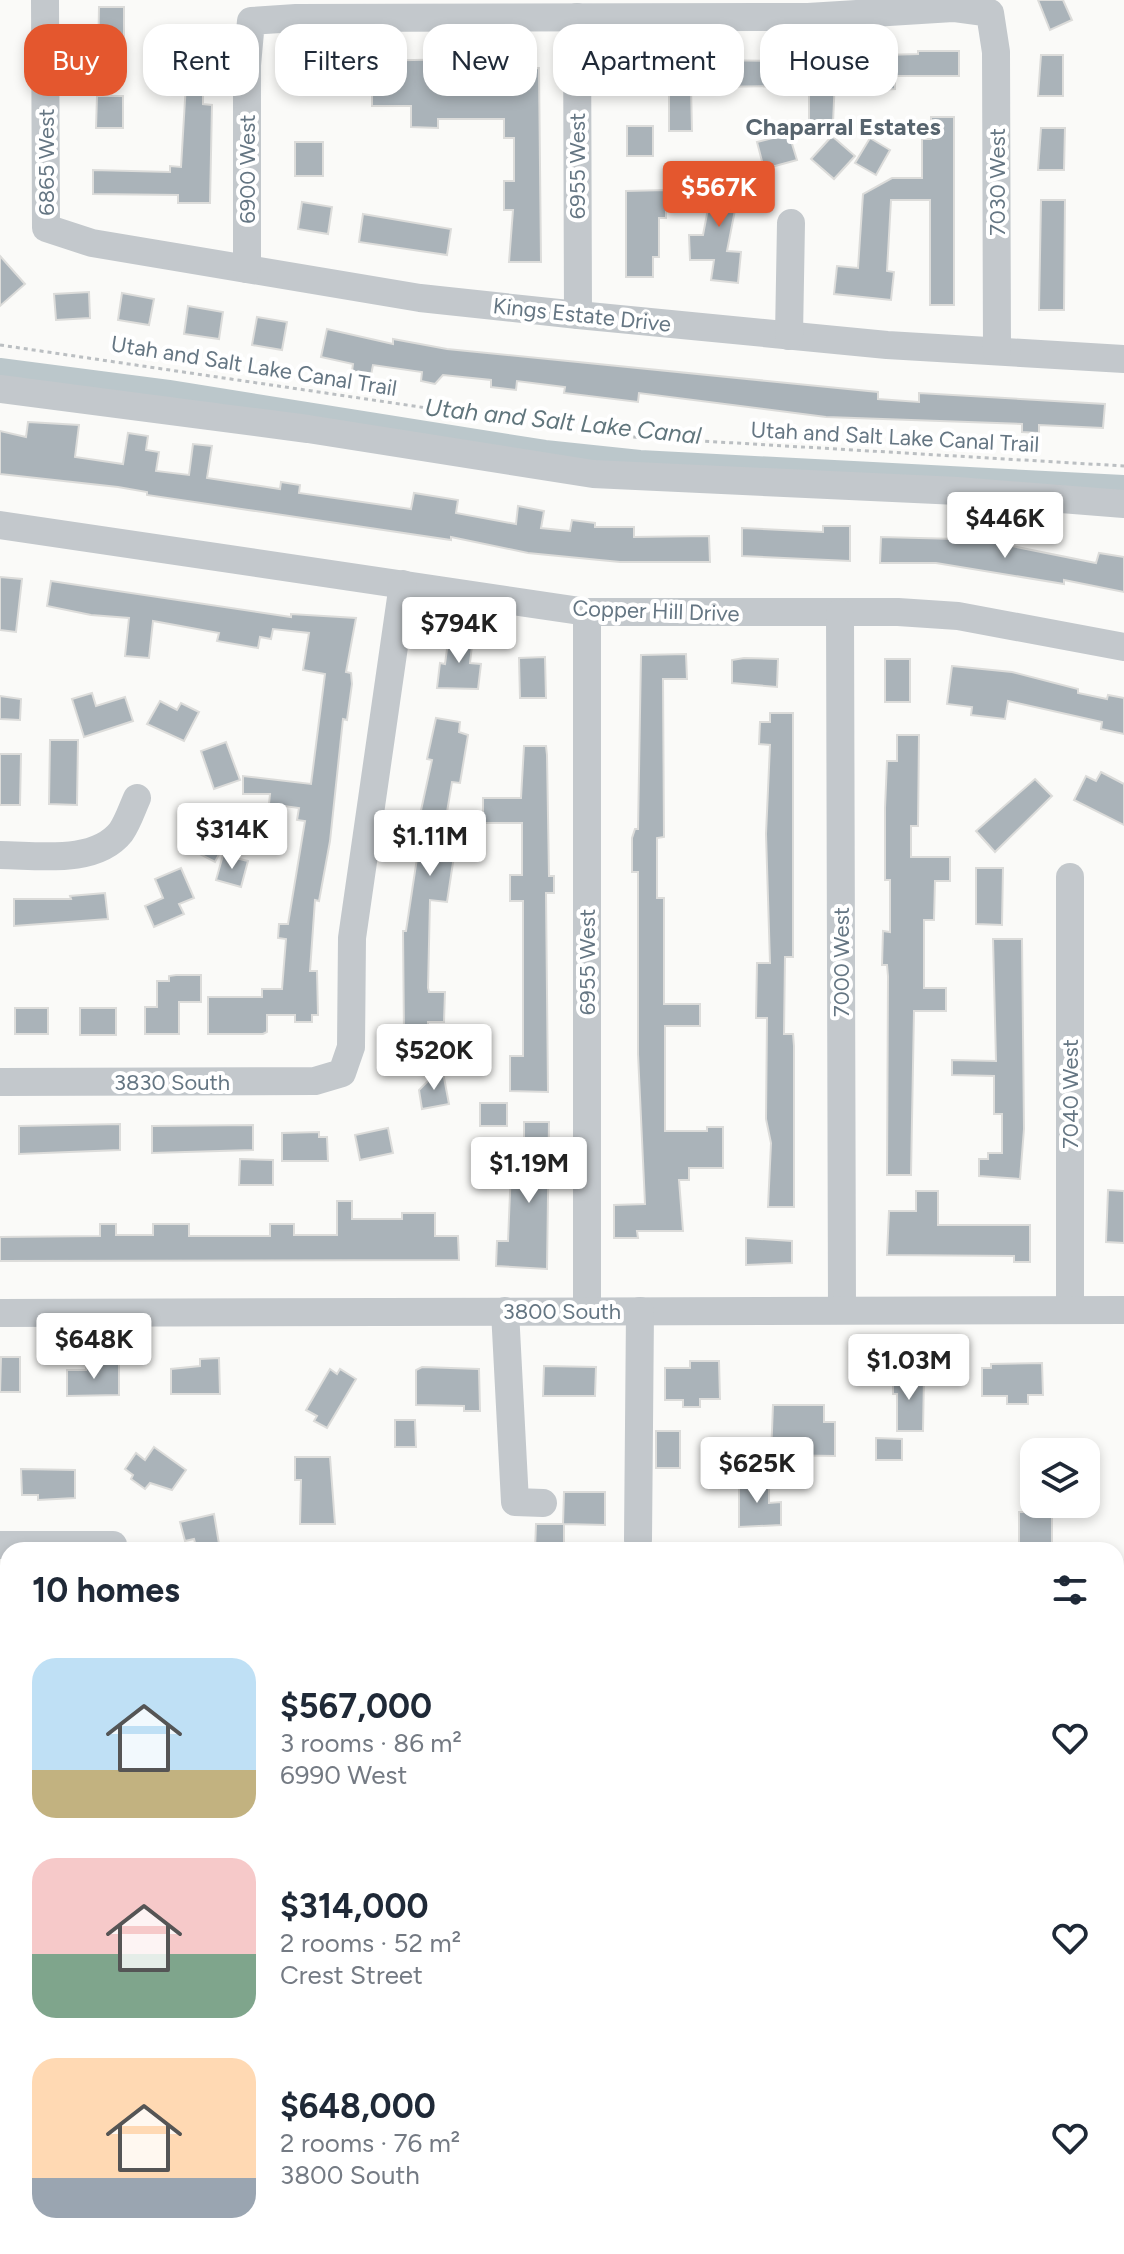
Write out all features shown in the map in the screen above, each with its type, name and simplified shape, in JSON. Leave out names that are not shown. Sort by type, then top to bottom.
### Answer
[{"type":"street","name":"6865 West","points":[[45,0],[46,228]]},
{"type":"street","name":"7030 West","points":[[577,17],[808,17],[953,8],[990,13],[996,52],[997,351]]},
{"type":"street","name":"6900 West","points":[[247,269],[247,65],[251,21],[577,17]]},
{"type":"street","name":"6955 West","points":[[577,17],[578,315]]},
{"type":"street","points":[[789,336],[791,223]]},
{"type":"street","name":"Kings Estate Drive","points":[[46,228],[92,243],[420,298],[789,336],[1124,359]]},
{"type":"street","points":[[0,389],[308,429],[593,474],[958,491],[1124,504]]},
{"type":"street","name":"Copper Hill Drive","points":[[0,525],[587,612],[958,616],[1124,647]]},
{"type":"street","name":"3830 South","points":[[0,1082],[315,1081],[342,1073],[351,1047],[352,938],[403,584]]},
{"type":"street","name":"6955 West","points":[[587,612],[587,1311]]},
{"type":"street","name":"7000 West","points":[[840,613],[842,1310]]},
{"type":"street","points":[[0,855],[71,854],[106,845],[126,825],[137,798]]},
{"type":"street","name":"7040 West","points":[[1070,877],[1070,1310]]},
{"type":"street","name":"3800 South","points":[[0,1313],[1124,1310]]},
{"type":"street","points":[[505,1311],[515,1502],[543,1503]]},
{"type":"street","points":[[638,1540],[640,1311]]},
{"type":"path","name":"Utah and Salt Lake Canal Trail","points":[[0,345],[617,436],[1124,466]]},
{"type":"building","points":[[1038,0],[1063,0],[1072,20],[1050,30]]},
{"type":"building","points":[[99,7],[124,7],[124,24],[99,24]]},
{"type":"building","points":[[918,51],[959,51],[959,76],[898,76],[898,55],[918,54]]},
{"type":"building","points":[[1041,55],[1063,55],[1063,96],[1038,96]]},
{"type":"building","points":[[407,60],[423,60],[423,96],[537,96],[539,68],[541,262],[509,262],[513,210],[504,210],[504,181],[514,181],[514,138],[504,138],[504,119],[438,119],[438,128],[411,127],[411,106],[372,106],[372,96],[407,96]]},
{"type":"building","points":[[744,60],[760,61],[760,86],[744,87]]},
{"type":"building","points":[[97,96],[123,96],[123,128],[96,128]]},
{"type":"building","points":[[185,96],[203,96],[203,104],[212,105],[210,203],[178,203],[178,195],[93,194],[93,170],[170,172],[170,166],[181,167]]},
{"type":"building","points":[[669,96],[691,96],[692,131],[669,131]]},
{"type":"building","points":[[809,96],[834,96],[833,123],[809,123]]},
{"type":"building","points":[[931,117],[954,117],[954,305],[930,305],[930,200],[891,200],[887,271],[894,272],[891,300],[834,294],[837,266],[858,268],[863,194],[892,178],[922,178],[922,139],[931,139]]},
{"type":"building","points":[[627,126],[653,126],[653,156],[627,156]]},
{"type":"building","points":[[1041,128],[1065,128],[1064,170],[1038,170]]},
{"type":"building","points":[[789,134],[797,160],[764,169],[757,142]]},
{"type":"building","points":[[832,136],[855,156],[834,179],[811,159]]},
{"type":"building","points":[[870,138],[890,150],[876,175],[855,163]]},
{"type":"building","points":[[295,142],[323,142],[323,176],[295,176]]},
{"type":"building","points":[[705,173],[741,179],[727,251],[741,252],[738,283],[711,280],[714,260],[690,260],[689,235],[703,235],[711,193],[701,191]]},
{"type":"building","points":[[666,190],[666,218],[659,218],[659,257],[653,257],[653,277],[626,277],[626,191]]},
{"type":"building","points":[[1041,200],[1065,200],[1064,310],[1039,310]]},
{"type":"building","points":[[302,202],[332,207],[328,234],[298,229]]},
{"type":"building","points":[[363,214],[451,229],[447,255],[359,242]]},
{"type":"building","points":[[0,256],[25,284],[0,306]]},
{"type":"building","points":[[89,292],[90,318],[56,320],[54,294]]},
{"type":"building","points":[[122,293],[154,299],[149,325],[118,320]]},
{"type":"building","points":[[188,306],[223,312],[219,339],[184,334]]},
{"type":"building","points":[[257,317],[287,322],[282,350],[252,345]]},
{"type":"building","points":[[327,329],[393,344],[393,339],[447,349],[878,392],[878,399],[919,402],[919,393],[1105,404],[1103,428],[1039,425],[1039,433],[1022,432],[1022,424],[826,417],[639,393],[638,402],[564,393],[565,387],[517,381],[516,390],[491,387],[491,380],[443,375],[435,384],[421,381],[422,372],[373,365],[371,375],[352,371],[353,364],[321,357]]},
{"type":"building","points":[[28,422],[79,425],[75,457],[123,464],[128,433],[148,436],[146,450],[159,452],[156,471],[189,475],[193,444],[212,446],[207,478],[280,489],[281,482],[300,485],[299,493],[411,509],[414,493],[458,500],[456,513],[516,524],[518,506],[544,511],[541,528],[570,531],[572,520],[595,523],[595,527],[634,527],[634,537],[709,536],[710,562],[620,562],[528,553],[451,537],[451,540],[147,495],[147,492],[118,487],[0,474],[0,431],[26,437]]},
{"type":"building","points":[[823,526],[850,526],[850,561],[742,556],[742,528],[823,532]]},
{"type":"building","points":[[957,535],[1096,563],[1099,553],[1124,557],[1124,592],[1064,580],[1064,584],[936,563],[880,563],[881,537],[957,539]]},
{"type":"building","points":[[0,577],[22,579],[16,632],[0,630]]},
{"type":"building","points":[[51,581],[291,617],[291,614],[356,618],[346,672],[351,673],[352,684],[347,720],[343,719],[330,841],[319,901],[315,900],[310,971],[317,971],[318,1015],[312,1015],[312,1022],[295,1022],[295,1015],[267,1015],[267,1032],[263,1034],[208,1034],[208,997],[262,997],[262,989],[282,989],[286,939],[278,938],[279,924],[288,924],[305,821],[297,820],[299,808],[269,804],[270,794],[243,794],[243,776],[311,784],[325,674],[303,670],[309,633],[273,629],[271,639],[260,637],[258,648],[217,641],[219,633],[153,621],[149,658],[125,656],[129,618],[91,615],[47,606]]},
{"type":"building","points":[[449,634],[473,637],[470,663],[481,664],[478,689],[437,688],[440,663],[445,664]]},
{"type":"building","points":[[686,654],[687,679],[663,679],[664,837],[657,838],[657,898],[664,898],[664,1004],[700,1004],[700,1026],[665,1026],[665,1131],[707,1131],[707,1127],[723,1127],[723,1168],[689,1168],[689,1180],[679,1180],[683,1231],[637,1231],[638,1238],[614,1238],[614,1205],[645,1204],[638,1054],[638,872],[632,872],[632,838],[635,829],[638,829],[641,655]]},
{"type":"building","points":[[545,657],[546,698],[520,698],[519,658]]},
{"type":"building","points":[[778,659],[777,687],[732,683],[732,660]]},
{"type":"building","points":[[885,659],[910,659],[910,702],[885,702]]},
{"type":"building","points":[[952,666],[1012,672],[1078,689],[1078,693],[1107,699],[1108,695],[1124,698],[1124,734],[1101,729],[1102,722],[1008,701],[1005,719],[971,715],[972,707],[947,704]]},
{"type":"building","points":[[92,693],[96,706],[125,697],[133,721],[84,737],[72,699]]},
{"type":"building","points":[[0,696],[21,699],[20,720],[0,719]]},
{"type":"building","points":[[160,701],[177,710],[181,703],[199,712],[184,741],[147,724]]},
{"type":"building","points":[[770,713],[793,713],[793,957],[785,957],[784,1034],[793,1034],[794,1046],[794,1207],[768,1207],[771,1143],[766,1119],[767,1018],[756,1018],[757,963],[770,963],[766,834],[770,745],[759,744],[760,722],[770,722]]},
{"type":"building","points":[[436,718],[460,722],[459,732],[468,735],[460,783],[452,782],[440,854],[454,856],[447,902],[430,900],[428,988],[429,992],[445,992],[444,1022],[428,1022],[428,1036],[404,1035],[403,931],[406,931],[422,825],[418,824],[432,760],[427,759]]},
{"type":"building","points":[[897,735],[919,735],[918,826],[911,826],[911,857],[950,857],[950,881],[935,881],[934,920],[924,920],[924,988],[946,988],[946,1011],[914,1011],[911,1175],[887,1175],[888,976],[887,965],[882,965],[883,931],[890,932],[890,880],[885,880],[885,808],[887,761],[897,761]]},
{"type":"building","points":[[50,740],[78,740],[77,805],[49,804]]},
{"type":"building","points":[[226,742],[240,780],[214,789],[201,751]]},
{"type":"building","points":[[524,746],[546,746],[547,755],[549,876],[554,876],[554,893],[546,893],[548,1092],[510,1091],[510,1056],[523,1056],[523,901],[510,901],[510,875],[522,875],[522,823],[483,823],[483,798],[521,798]]},
{"type":"building","points":[[0,754],[21,754],[20,805],[0,805]]},
{"type":"building","points":[[1101,772],[1124,784],[1124,825],[1074,800],[1086,776],[1096,781]]},
{"type":"building","points":[[1035,779],[1052,796],[995,852],[976,831]]},
{"type":"building","points":[[213,810],[236,822],[215,862],[194,851]]},
{"type":"building","points":[[223,855],[248,861],[241,887],[216,880]]},
{"type":"building","points":[[181,868],[194,898],[179,904],[184,914],[154,927],[145,906],[163,898],[155,879]]},
{"type":"building","points":[[976,868],[1003,868],[1002,925],[976,924]]},
{"type":"building","points":[[105,893],[108,919],[14,926],[14,899],[71,899],[70,896]]},
{"type":"building","points":[[993,939],[1022,939],[1024,1129],[1020,1179],[979,1176],[979,1159],[988,1159],[988,1153],[1002,1153],[1002,1114],[994,1114],[994,1076],[952,1075],[952,1060],[996,1061]]},
{"type":"building","points":[[201,975],[201,1002],[179,1002],[179,1034],[145,1034],[145,1007],[157,1007],[157,981],[169,981],[169,976]]},
{"type":"building","points":[[15,1008],[48,1008],[48,1034],[15,1034]]},
{"type":"building","points":[[80,1008],[116,1008],[116,1035],[80,1035]]},
{"type":"building","points":[[442,1067],[449,1104],[422,1109],[419,1090]]},
{"type":"building","points":[[480,1103],[507,1103],[507,1126],[480,1126]]},
{"type":"building","points":[[524,1122],[549,1122],[547,1269],[496,1266],[497,1241],[508,1241],[511,1169],[524,1169]]},
{"type":"building","points":[[120,1124],[120,1150],[19,1154],[19,1126]]},
{"type":"building","points":[[253,1125],[253,1150],[152,1153],[152,1126]]},
{"type":"building","points":[[388,1128],[393,1153],[360,1160],[355,1135]]},
{"type":"building","points":[[319,1132],[319,1137],[327,1137],[328,1161],[282,1161],[282,1133]]},
{"type":"building","points":[[240,1159],[273,1160],[273,1185],[239,1185]]},
{"type":"building","points":[[1108,1190],[1124,1191],[1124,1243],[1106,1242]]},
{"type":"building","points":[[916,1191],[938,1191],[938,1225],[1030,1225],[1030,1262],[1014,1262],[1014,1256],[887,1255],[889,1211],[916,1211]]},
{"type":"building","points":[[337,1201],[352,1201],[352,1219],[402,1219],[402,1213],[435,1213],[435,1236],[458,1236],[459,1260],[0,1261],[0,1237],[100,1236],[100,1224],[116,1224],[116,1235],[153,1235],[153,1224],[189,1224],[189,1236],[270,1236],[270,1224],[294,1224],[294,1235],[337,1235]]},
{"type":"building","points":[[746,1238],[792,1241],[792,1263],[746,1265]]},
{"type":"building","points":[[1,1357],[20,1357],[20,1392],[0,1392]]},
{"type":"building","points":[[219,1358],[220,1394],[171,1394],[171,1369],[200,1366],[200,1359]]},
{"type":"building","points":[[690,1361],[719,1361],[720,1399],[700,1399],[700,1407],[683,1407],[683,1400],[665,1400],[665,1368],[690,1368]]},
{"type":"building","points":[[99,1363],[119,1363],[119,1395],[67,1396],[67,1370],[86,1370],[86,1366],[99,1366]]},
{"type":"building","points":[[1042,1363],[1043,1395],[1028,1395],[1028,1404],[1007,1404],[1007,1396],[982,1396],[982,1368],[991,1368],[991,1364]]},
{"type":"building","points":[[544,1366],[596,1367],[595,1396],[543,1396]]},
{"type":"building","points":[[422,1367],[479,1369],[480,1411],[464,1411],[464,1406],[416,1405],[416,1370]]},
{"type":"building","points":[[330,1369],[337,1374],[340,1369],[356,1379],[327,1428],[314,1421],[317,1416],[306,1410]]},
{"type":"building","points":[[893,1375],[924,1376],[923,1431],[897,1431],[897,1394],[893,1394]]},
{"type":"building","points":[[773,1405],[824,1405],[824,1422],[835,1422],[835,1456],[771,1455]]},
{"type":"building","points":[[395,1420],[415,1420],[416,1447],[395,1447]]},
{"type":"building","points":[[656,1431],[680,1431],[680,1468],[656,1468]]},
{"type":"building","points":[[876,1438],[902,1439],[902,1460],[876,1460]]},
{"type":"building","points":[[154,1447],[186,1470],[172,1490],[150,1483],[145,1489],[131,1479],[133,1475],[125,1469],[136,1453],[145,1460]]},
{"type":"building","points":[[295,1457],[330,1457],[335,1524],[300,1524],[301,1480],[295,1480]]},
{"type":"building","points":[[21,1469],[75,1470],[75,1498],[38,1500],[38,1495],[22,1495]]},
{"type":"building","points":[[739,1481],[769,1481],[769,1503],[781,1502],[781,1525],[739,1527]]},
{"type":"building","points":[[564,1492],[605,1492],[605,1525],[564,1524],[564,1542],[535,1542],[536,1524],[563,1524]]},
{"type":"building","points":[[1019,1512],[1020,1518],[1052,1518],[1052,1542],[1019,1542]]},
{"type":"building","points":[[214,1514],[219,1542],[185,1541],[180,1522]]},
{"type":"waterway","name":"Utah and Salt Lake Canal","points":[[0,368],[169,390],[545,450],[640,460],[1124,485]]},
{"type":"district","name":"Chaparral Estates","points":[[843,126]]}]
